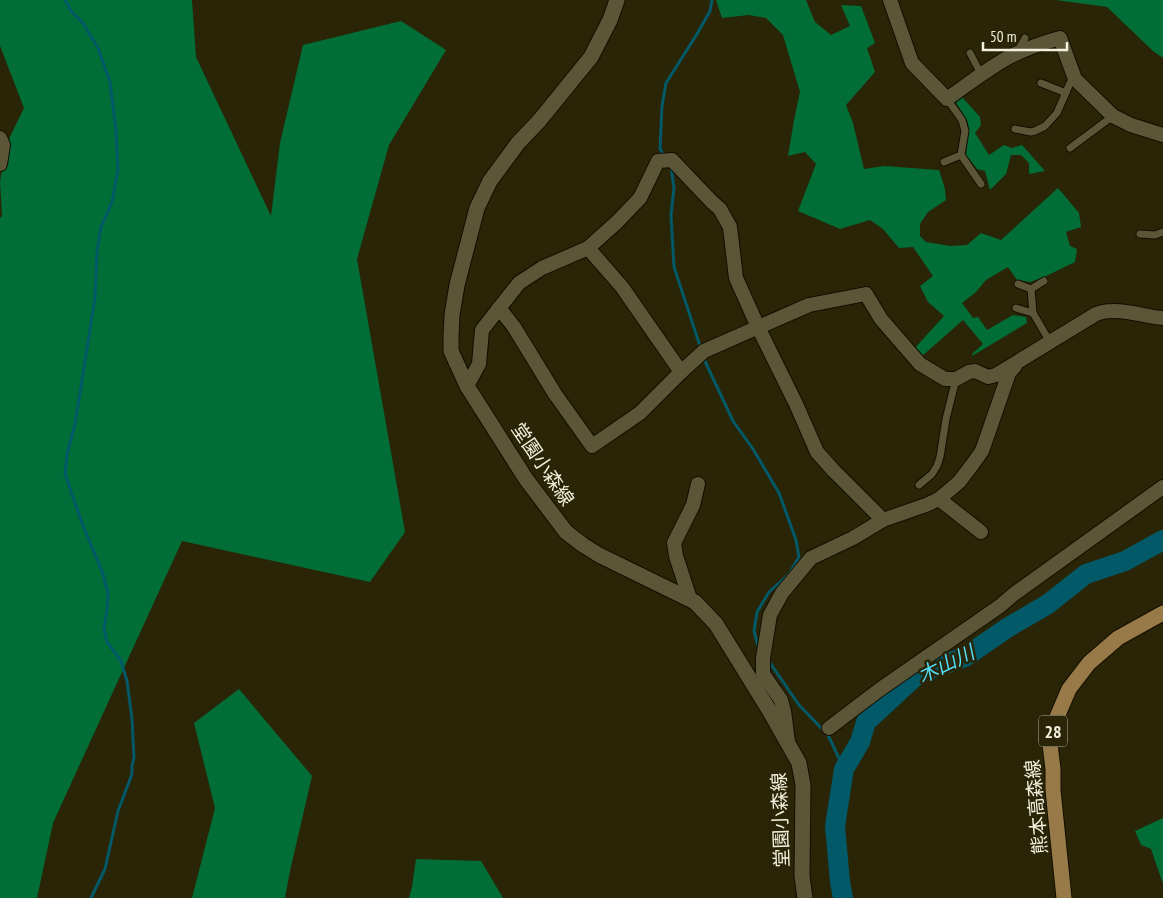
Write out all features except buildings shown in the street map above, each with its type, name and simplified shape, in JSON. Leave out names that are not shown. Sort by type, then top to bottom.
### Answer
[{"type":"main road","name":"堂園小森線","points":[[617,0],[610,20],[591,57],[518,144],[490,181],[477,208],[457,285],[451,329],[451,351],[467,386],[526,479],[566,532],[583,546],[599,555],[695,602],[716,624],[799,763],[803,785],[802,876],[806,898]]},
{"type":"main road","name":"熊本高森線","points":[[1064,898],[1050,744],[1057,717],[1069,689],[1089,663],[1118,638],[1163,612]]},
{"type":"street","points":[[890,0],[912,63],[947,99],[981,74],[1017,54],[1034,46],[1060,38],[1074,79],[1112,116],[1131,126],[1163,135]]},
{"type":"street","points":[[0,138],[3,145],[0,164]]},
{"type":"street","points":[[467,386],[479,364],[482,330],[519,283],[542,268],[588,248],[640,198],[658,161],[672,160],[720,210],[730,227],[736,278],[817,452],[884,520]]},
{"type":"street","points":[[588,248],[622,287],[681,372]]},
{"type":"street","points":[[499,308],[514,327],[555,394],[592,446],[640,413],[704,351],[809,305],[866,294],[881,319],[920,364],[944,378],[956,378],[976,371],[988,377],[1002,372],[1096,314],[1120,311],[1163,318]]},
{"type":"street","points":[[788,742],[781,700],[762,674],[770,615],[782,593],[811,558],[853,538],[884,520],[938,499],[959,482],[982,451],[1009,373],[1016,364]]},
{"type":"street","points":[[690,599],[676,556],[674,543],[692,505],[698,484]]},
{"type":"street","points":[[829,728],[879,690],[1000,606],[1163,487]]},
{"type":"street","points":[[938,499],[980,532]]},
{"type":"lane","points":[[1017,54],[1025,38]]},
{"type":"lane","points":[[970,53],[981,74]]},
{"type":"lane","points":[[1015,129],[1035,132],[1044,126],[1057,113],[1070,83],[1074,79]]},
{"type":"lane","points":[[1041,83],[1066,92]]},
{"type":"lane","points":[[947,99],[962,120],[965,131],[960,155],[981,184]]},
{"type":"lane","points":[[1070,148],[1112,116]]},
{"type":"lane","points":[[944,162],[960,155]]},
{"type":"lane","points":[[1140,234],[1155,235],[1163,232]]},
{"type":"lane","points":[[1031,289],[1044,281]]},
{"type":"lane","points":[[1018,284],[1031,289]]},
{"type":"lane","points":[[1031,289],[1033,314],[1050,342]]},
{"type":"lane","points":[[1016,308],[1033,314]]},
{"type":"lane","points":[[918,485],[932,474],[937,466],[956,378]]},
{"type":"green space","points":[[0,0],[192,0],[196,57],[271,216],[280,143],[303,45],[401,21],[446,50],[389,145],[357,259],[405,532],[370,582],[182,541],[53,823],[37,898],[0,898],[0,218],[2,216],[0,182],[6,145],[24,108],[0,46]]},
{"type":"green space","points":[[716,0],[806,0],[815,22],[831,35],[850,26],[841,5],[861,6],[875,43],[867,48],[875,72],[846,105],[853,123],[864,169],[884,166],[939,170],[945,189],[946,200],[928,212],[920,224],[920,236],[926,242],[950,246],[967,245],[981,233],[1001,240],[1058,188],[1079,213],[1081,227],[1066,232],[1070,246],[1077,249],[1075,262],[1030,282],[1017,280],[1008,267],[986,280],[976,292],[962,303],[973,318],[978,317],[987,330],[1013,315],[1026,317],[1027,323],[972,356],[983,344],[963,320],[921,357],[913,350],[944,316],[928,302],[920,286],[933,276],[913,247],[899,248],[883,229],[870,220],[840,229],[798,211],[816,164],[805,152],[788,156],[800,92],[783,35],[766,18],[749,15],[722,18]]},
{"type":"green space","points":[[1056,0],[1163,0],[1163,58],[1153,51],[1107,7]]},
{"type":"green space","points":[[961,96],[980,117],[981,125],[975,133],[989,155],[1004,145],[1012,148],[1022,145],[1045,171],[1029,174],[1029,163],[1021,155],[1011,155],[1006,174],[990,190],[985,171],[977,169],[966,155],[969,128],[967,120],[955,101]]},
{"type":"green space","points":[[239,689],[312,776],[285,898],[192,898],[215,808],[194,723]]},
{"type":"green space","points":[[1163,818],[1163,884],[1151,849],[1141,845],[1135,831]]},
{"type":"green space","points":[[416,859],[481,861],[503,898],[409,898]]},
{"type":"waterway","points":[[65,0],[71,11],[83,23],[98,48],[110,82],[116,131],[118,170],[112,202],[101,227],[97,251],[95,298],[65,474],[82,523],[102,571],[108,593],[104,629],[107,642],[121,661],[127,681],[132,719],[134,758],[132,774],[118,811],[105,869],[91,898]]},
{"type":"waterway","points":[[664,155],[660,149],[662,106],[666,83],[710,11],[712,0]]},
{"type":"waterway","points":[[671,167],[674,188],[671,215],[674,267],[701,349]]},
{"type":"waterway","points":[[703,357],[733,421],[753,449],[779,493],[796,540],[799,557],[789,574],[769,592],[757,612],[754,631],[760,649]]},
{"type":"waterway","name":"木山川","points":[[843,898],[835,826],[844,769],[860,742],[866,722],[919,673],[965,657],[1007,628],[1048,604],[1086,574],[1125,561],[1163,540]]},
{"type":"waterway","points":[[768,660],[799,705],[828,735],[844,769]]}]
